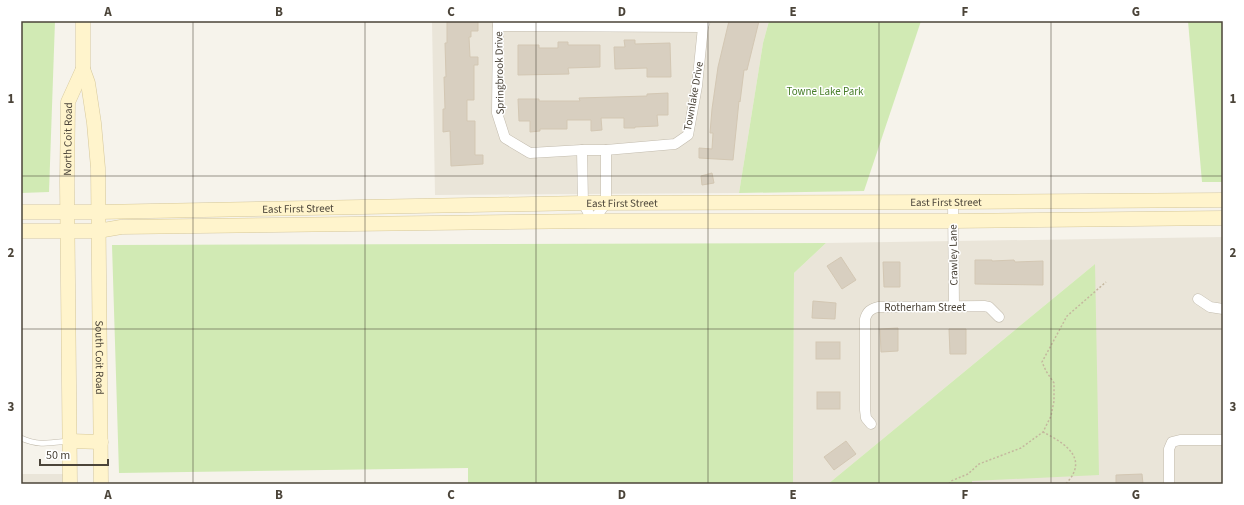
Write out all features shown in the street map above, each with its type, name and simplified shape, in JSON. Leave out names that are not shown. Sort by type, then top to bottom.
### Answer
[{"type":"main road","name":"North Coit Road","points":[[83,21],[83,69],[88,83],[94,123],[98,168],[98,231]]},
{"type":"main road","name":"North Coit Road","points":[[67,232],[68,102],[83,69]]},
{"type":"main road","name":"East First Street","points":[[21,212],[98,212],[583,203],[1223,200]]},
{"type":"main road","name":"East First Street","points":[[67,232],[98,231],[121,227],[593,221],[953,221],[1223,218]]},
{"type":"main road","points":[[21,231],[67,232],[70,484]]},
{"type":"main road","name":"South Coit Road","points":[[98,231],[102,484]]},
{"type":"main road","points":[[70,441],[101,442]]},
{"type":"street","points":[[498,23],[704,24]]},
{"type":"street","name":"Springbrook Drive","points":[[498,23],[497,114],[505,138],[530,153],[582,150]]},
{"type":"street","name":"Townlake Drive","points":[[582,150],[606,150],[675,144],[688,135],[697,86],[704,24]]},
{"type":"street","points":[[582,150],[583,203],[593,221],[606,203],[606,150]]},
{"type":"street","name":"Crawley Lane","points":[[953,202],[954,307]]},
{"type":"street","points":[[1198,299],[1210,307],[1223,309]]},
{"type":"street","name":"Rotherham Street","points":[[871,424],[866,418],[865,410],[865,319],[869,311],[878,307],[984,306],[993,310],[999,317]]},
{"type":"street","points":[[1169,484],[1169,450],[1172,442],[1180,440],[1223,440]]},
{"type":"lane","points":[[21,438],[31,443],[48,444],[70,441]]},
{"type":"path","points":[[949,484],[951,481],[968,474],[979,464],[1021,448],[1043,432],[1051,416],[1054,401],[1054,383],[1042,362],[1067,316],[1106,282]]},
{"type":"path","points":[[1043,432],[1061,441],[1070,449],[1076,463],[1074,474],[1066,484]]},
{"type":"shaded area","points":[[432,21],[769,21],[763,43],[739,193],[435,195]]},
{"type":"shaded area","points":[[1223,237],[1223,484],[972,484],[972,481],[1095,264],[828,484],[793,484],[794,273],[826,243]]},
{"type":"shaded area","points":[[21,474],[66,474],[66,484],[21,484]]},
{"type":"green space","points":[[21,21],[55,21],[49,192],[21,193]]},
{"type":"green space","name":"Towne Lake Park","points":[[769,21],[921,21],[864,191],[739,193],[763,43]]},
{"type":"green space","points":[[1188,21],[1223,21],[1223,182],[1202,182]]},
{"type":"green space","points":[[826,243],[794,273],[793,484],[468,484],[468,468],[119,473],[112,245]]},
{"type":"green space","points":[[1095,264],[1099,475],[972,481],[972,484],[828,484]]},
{"type":"building","points":[[447,21],[478,21],[478,31],[471,31],[471,37],[469,37],[470,57],[478,57],[478,65],[474,65],[474,100],[467,100],[467,121],[475,121],[475,155],[483,155],[483,164],[451,166],[450,131],[443,132],[443,109],[445,109],[444,77],[446,77],[445,43],[447,43]]},
{"type":"building","points":[[729,21],[759,21],[747,70],[744,70],[740,102],[739,101],[733,160],[699,158],[699,148],[712,149],[713,133],[710,133],[712,109],[718,67]]},
{"type":"building","points":[[624,40],[635,40],[635,44],[670,43],[671,77],[647,77],[647,68],[615,69],[614,47],[625,47]]},
{"type":"building","points":[[558,42],[568,42],[568,45],[600,45],[600,67],[568,68],[569,74],[518,75],[518,45],[539,45],[539,48],[558,48]]},
{"type":"building","points":[[668,93],[668,115],[657,115],[658,126],[624,128],[624,118],[601,118],[602,130],[591,131],[591,120],[567,120],[567,129],[540,129],[540,131],[530,132],[530,121],[519,121],[518,99],[539,99],[539,101],[580,101],[579,98],[647,96],[647,94]]},
{"type":"building","points":[[712,173],[714,183],[702,185],[701,176]]},
{"type":"building","points":[[841,257],[856,280],[842,289],[827,266]]},
{"type":"building","points":[[975,260],[1014,260],[1015,262],[1043,261],[1043,285],[975,284]]},
{"type":"building","points":[[883,262],[900,262],[900,287],[884,287]]},
{"type":"building","points":[[813,301],[836,303],[835,319],[812,318]]},
{"type":"building","points":[[898,328],[898,351],[881,352],[880,329]]},
{"type":"building","points":[[949,329],[966,329],[966,354],[950,354]]},
{"type":"building","points":[[816,342],[840,342],[840,359],[816,359]]},
{"type":"building","points":[[817,392],[840,392],[840,409],[817,409]]},
{"type":"building","points":[[846,441],[856,454],[834,470],[824,457]]},
{"type":"building","points":[[1142,474],[1143,484],[1116,484],[1116,475]]}]
